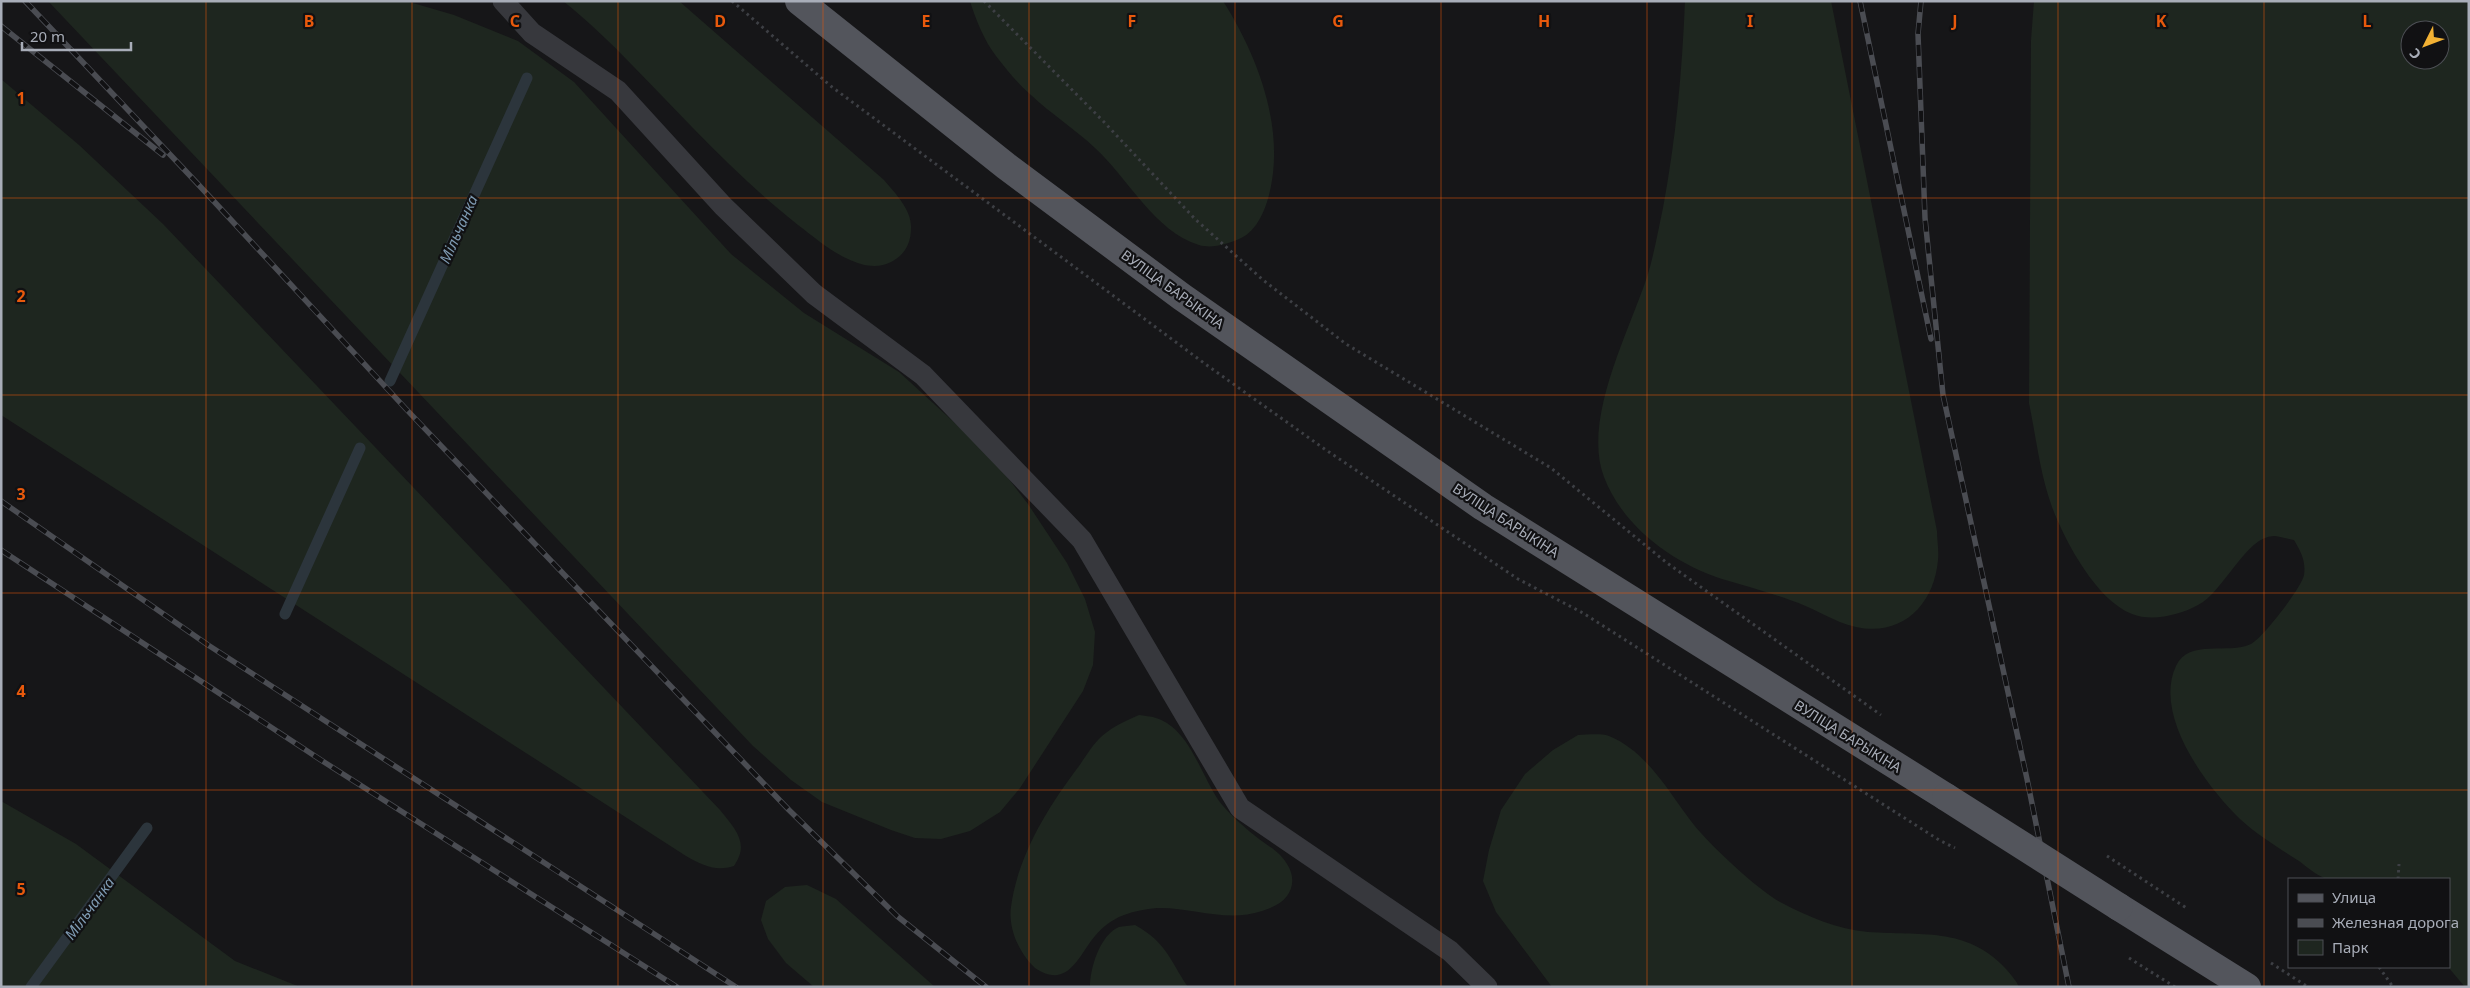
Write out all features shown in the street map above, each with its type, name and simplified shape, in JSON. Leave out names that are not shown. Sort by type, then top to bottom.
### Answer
[{"type":"main road","name":"ВУЛІЦА БАРЫКІНА","points":[[799,1],[1006,166],[1182,297],[1466,495],[2247,987]]},
{"type":"lane","points":[[503,1],[532,33],[618,91],[723,206],[814,294],[923,375],[1082,540],[1240,808],[1450,951],[1486,987]]},
{"type":"path","points":[[984,1],[1103,121],[1195,219],[1263,280],[1346,344],[1551,468],[1667,564],[1887,719]]},
{"type":"path","points":[[2398,878],[2399,864]]},
{"type":"path","points":[[2129,958],[2175,987]]},
{"type":"path","points":[[2380,968],[2393,987]]},
{"type":"green space","points":[[48,1],[406,1],[454,15],[518,41],[574,82],[731,254],[804,313],[899,372],[991,456],[1028,504],[1067,563],[1085,599],[1095,632],[1093,665],[1083,691],[1020,788],[1000,812],[970,831],[941,839],[915,838],[891,830],[822,802],[791,780],[753,746]]},
{"type":"green space","points":[[563,1],[679,1],[884,180],[906,208],[911,221],[910,239],[906,248],[900,256],[886,264],[870,266],[848,259],[822,244],[776,207],[712,148],[607,40]]},
{"type":"green space","points":[[970,1],[1223,1],[1248,47],[1258,72],[1272,124],[1273,176],[1265,208],[1253,229],[1239,239],[1209,246],[1199,245],[1183,238],[1169,228],[1142,202],[1095,148],[1039,102],[1012,76],[988,44]]},
{"type":"green space","points":[[1685,1],[1831,1],[1937,531],[1938,560],[1930,591],[1913,614],[1901,622],[1888,627],[1873,629],[1848,625],[1798,603],[1722,579],[1686,563],[1668,553],[1637,527],[1624,512],[1604,477],[1599,454],[1599,429],[1603,403],[1610,376],[1647,277],[1663,208],[1678,105]]},
{"type":"green space","points":[[2034,1],[2469,1],[2469,987],[2465,987],[2449,968],[2450,878],[2325,878],[2321,876],[2261,836],[2240,819],[2212,788],[2187,749],[2177,727],[2172,706],[2171,685],[2176,666],[2182,657],[2190,652],[2242,647],[2251,644],[2264,633],[2289,601],[2304,575],[2302,557],[2294,540],[2275,536],[2265,538],[2255,544],[2208,598],[2183,612],[2157,617],[2132,614],[2119,607],[2106,596],[2083,568],[2065,536],[2052,507],[2044,482],[2029,403],[2031,40]]},
{"type":"green space","points":[[1,79],[79,145],[163,224],[720,810],[739,836],[741,843],[739,858],[734,866],[715,868],[703,865],[686,856],[1,415]]},
{"type":"green space","points":[[1139,715],[1150,716],[1167,723],[1186,742],[1212,790],[1223,806],[1243,826],[1285,860],[1292,876],[1291,888],[1285,899],[1279,903],[1265,910],[1249,914],[1222,915],[1157,908],[1140,910],[1124,915],[1101,929],[1069,970],[1062,974],[1054,975],[1045,973],[1035,968],[1029,962],[1013,932],[1011,907],[1020,869],[1036,832],[1056,798],[1093,746],[1111,729]]},
{"type":"green space","points":[[1598,734],[1609,736],[1635,752],[1657,774],[1694,825],[1711,844],[1761,889],[1782,903],[1813,918],[1845,928],[1868,932],[1924,934],[1959,939],[1991,955],[2006,969],[2019,987],[1552,987],[1496,912],[1483,881],[1489,850],[1501,810],[1525,774],[1553,750],[1578,735]]},
{"type":"green space","points":[[1,801],[76,844],[235,961],[300,987],[1,987]]},
{"type":"green space","points":[[807,885],[836,899],[935,987],[814,987],[786,963],[768,939],[761,920],[766,901],[785,887]]},
{"type":"green space","points":[[1135,925],[1161,945],[1188,987],[1090,987],[1094,962],[1106,937],[1119,927]]},
{"type":"waterway","name":"Мільчанка","points":[[390,381],[527,78]]},
{"type":"waterway","name":"Мільчанка","points":[[285,614],[360,448]]},
{"type":"waterway","name":"Мільчанка","points":[[31,987],[147,828]]},
{"type":"railway","points":[[25,1],[406,409],[789,810],[897,916],[986,987]]},
{"type":"railway","points":[[1860,1],[1931,339]]},
{"type":"railway","points":[[1921,1],[1918,34],[1925,218],[1943,395],[2027,779],[2069,987]]},
{"type":"railway","points":[[1,26],[163,155]]},
{"type":"railway","points":[[1,501],[208,645],[736,987]]},
{"type":"railway","points":[[1,550],[324,762],[677,987]]}]
